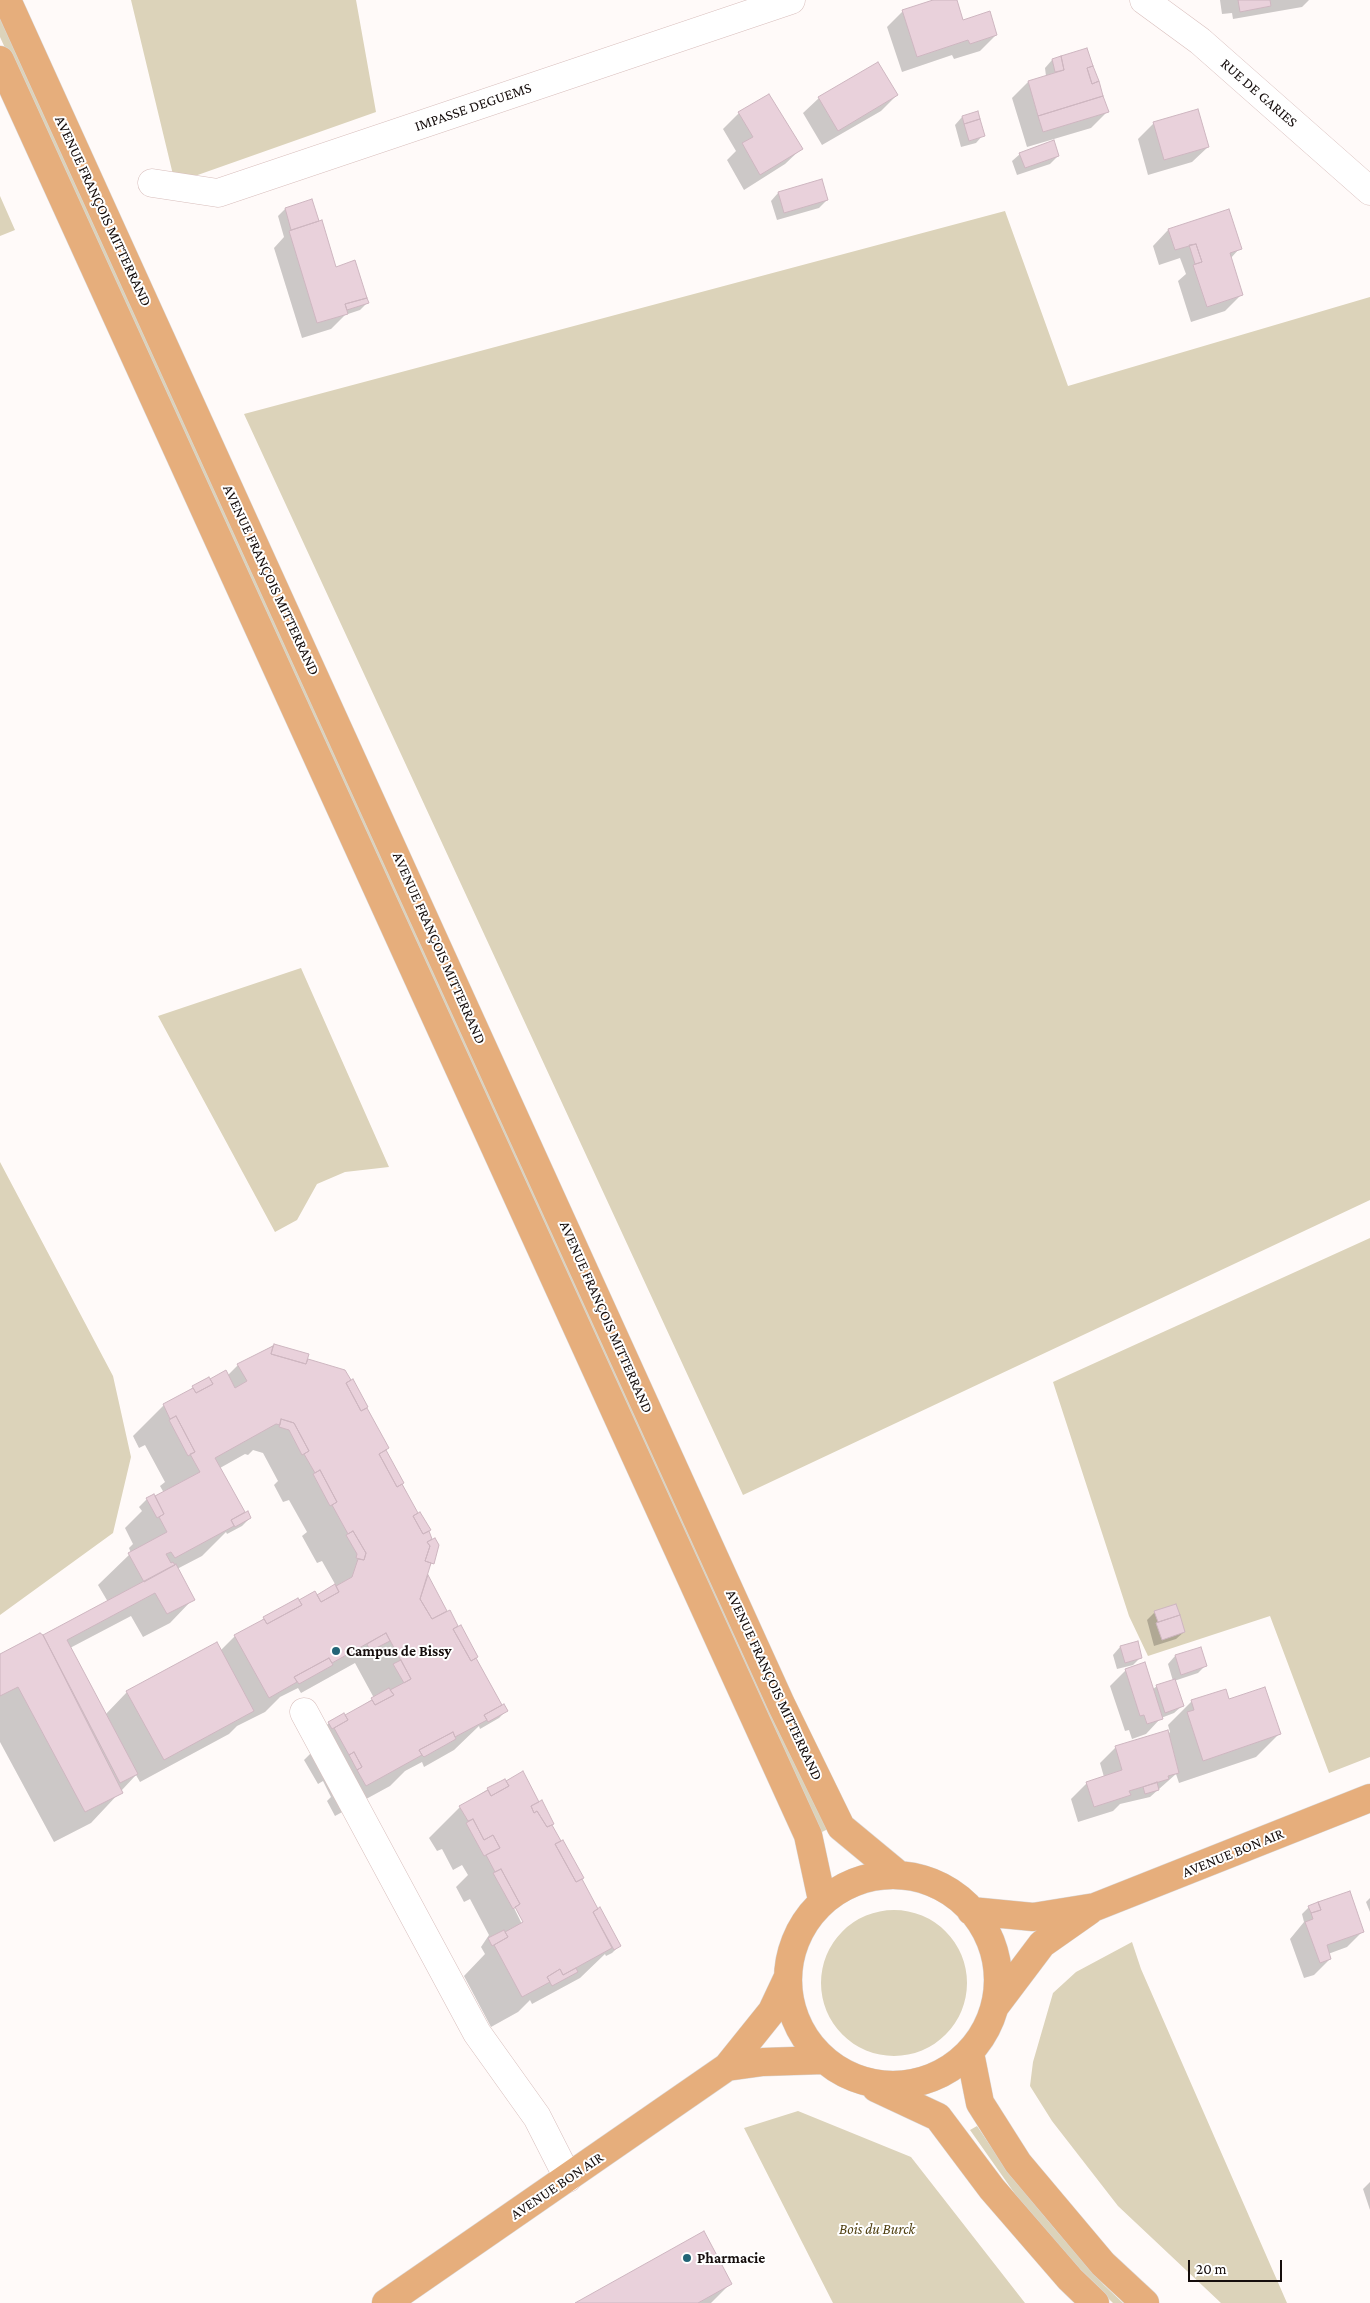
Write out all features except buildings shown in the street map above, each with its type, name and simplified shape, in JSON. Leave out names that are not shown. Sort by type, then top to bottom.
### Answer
[{"type":"main road","name":"AVENUE FRANÇOIS MITTERRAND","points":[[7,0],[781,1704],[841,1827],[899,1875]]},
{"type":"main road","name":"AVENUE FRANÇOIS MITTERRAND","points":[[0,60],[808,1835],[822,1900]]},
{"type":"main road","name":"AVENUE BON AIR","points":[[971,1911],[1033,1917],[1095,1907],[1370,1798]]},
{"type":"main road","points":[[863,2082],[892,2086],[920,2083],[948,2071],[970,2053],[986,2031],[996,2005],[998,1977],[994,1949],[980,1921],[958,1897],[930,1882],[899,1875],[871,1877],[844,1887],[822,1900],[806,1922],[792,1953],[788,1978],[790,2002],[799,2028],[824,2060],[837,2070],[938,2117],[992,2189],[1070,2279],[1095,2303]]},
{"type":"main road","name":"AVENUE BON AIR","points":[[996,2005],[1042,1944],[1095,1907]]},
{"type":"main road","name":"AVENUE BON AIR","points":[[386,2303],[727,2067],[772,2011],[788,1978]]},
{"type":"main road","points":[[970,2053],[980,2103],[1018,2163],[1103,2264],[1145,2303]]},
{"type":"main road","name":"AVENUE BON AIR","points":[[727,2067],[763,2062],[824,2060]]},
{"type":"street","name":"IMPASSE DEGUEMS","points":[[152,183],[218,193],[791,0]]},
{"type":"street","name":"RUE DE GARIES","points":[[1144,0],[1200,42],[1370,192]]},
{"type":"street","points":[[304,1712],[476,2033],[537,2117],[568,2178]]},
{"type":"green space","points":[[131,0],[356,0],[376,112],[175,183]]},
{"type":"green space","points":[[0,16],[828,1829],[820,1833],[0,37]]},
{"type":"green space","points":[[0,196],[15,230],[0,236]]},
{"type":"green space","points":[[1005,211],[1068,386],[1370,297],[1370,1200],[743,1495],[244,414]]},
{"type":"green space","points":[[301,968],[389,1167],[345,1172],[317,1184],[297,1220],[275,1232],[158,1016]]},
{"type":"green space","points":[[0,1162],[113,1376],[131,1457],[113,1533],[0,1615]]},
{"type":"green space","points":[[1370,1238],[1370,1757],[1329,1773],[1270,1616],[1148,1656],[1129,1616],[1053,1382]]},
{"type":"green space","points":[[894,1910],[922,1915],[946,1931],[962,1955],[967,1983],[962,2011],[946,2035],[922,2051],[894,2056],[866,2051],[842,2035],[826,2011],[821,1983],[826,1955],[842,1931],[866,1915]]},
{"type":"green space","points":[[1132,1942],[1141,1969],[1287,2303],[1221,2303],[1118,2206],[1052,2121],[1030,2086],[1033,2062],[1053,1993],[1076,1972]]},
{"type":"green space","name":"Bois du Burck","points":[[798,2111],[911,2157],[1025,2303],[833,2303],[744,2128]]},
{"type":"green space","points":[[977,2126],[1007,2170],[1050,2223],[1104,2285],[1123,2303],[1113,2303],[1077,2268],[1020,2201],[970,2130]]},
{"type":"place","name":"Campus de Bissy","points":[[336,1651]]},
{"type":"place","name":"Pharmacie","points":[[687,2258]]}]
